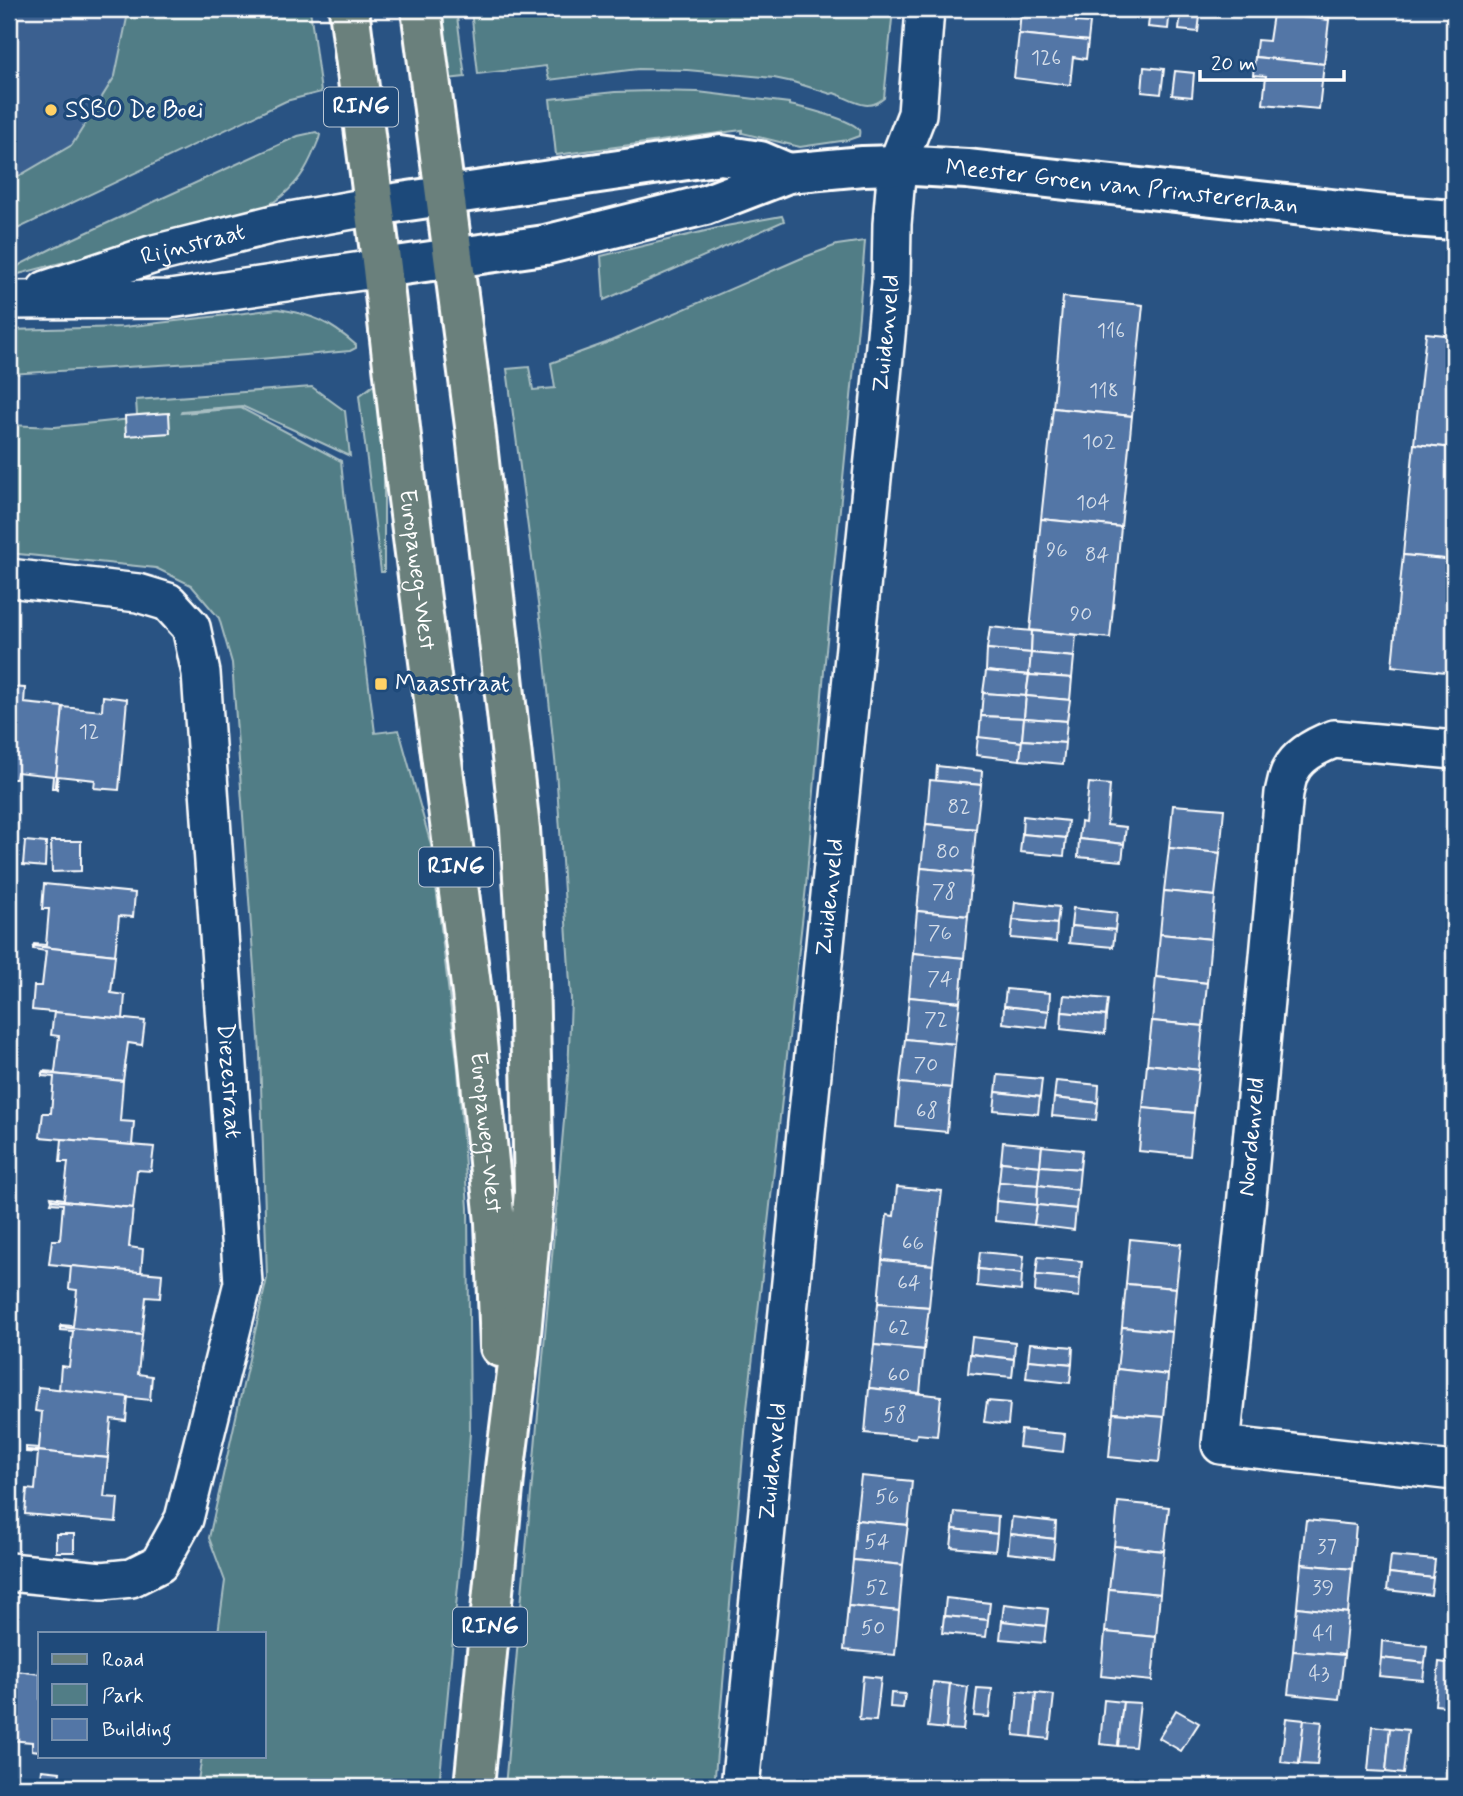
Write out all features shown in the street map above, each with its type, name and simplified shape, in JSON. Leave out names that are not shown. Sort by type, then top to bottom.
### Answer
[{"type":"main road","name":"Europaweg-West","points":[[349,9],[486,1122],[495,1222],[505,1468]]},
{"type":"main road","name":"Europaweg-West","points":[[421,9],[475,426],[520,829],[528,973],[534,1192],[474,1787]]},
{"type":"street","name":"Zuidenveld","points":[[740,1787],[891,283],[897,165],[917,114],[925,9]]},
{"type":"street","name":"Meester Groen van Prinstererlaan","points":[[374,206],[721,155],[760,162],[788,173]]},
{"type":"street","name":"Meester Groen van Prinstererlaan","points":[[382,268],[545,245],[705,205],[788,173],[863,166],[897,165],[1012,173],[1358,212],[1454,220]]},
{"type":"street","name":"Rijnstraat","points":[[12,300],[154,254],[274,224],[374,206]]},
{"type":"street","name":"Rijnstraat","points":[[12,300],[170,299],[382,268]]},
{"type":"street","name":"Diezestraat","points":[[9,578],[138,593],[168,602],[191,627],[201,673],[243,1283],[184,1519],[159,1563],[131,1578],[102,1581],[9,1572]]},
{"type":"street","name":"Noordenveld","points":[[1454,750],[1334,739],[1319,744],[1291,770],[1284,793],[1221,1445],[1454,1471]]},
{"type":"shaded area","name":"SSBO De Boei","points":[[9,9],[127,9],[127,18],[115,76],[72,145],[9,180]]},
{"type":"green space","points":[[127,9],[310,9],[321,92],[286,101],[9,233],[9,180],[72,145],[115,76]]},
{"type":"green space","points":[[442,9],[456,9],[465,77],[447,79],[441,31]]},
{"type":"green space","points":[[893,9],[884,98],[872,105],[866,105],[834,93],[774,78],[687,70],[638,69],[549,80],[546,66],[478,74],[471,10]]},
{"type":"green space","points":[[652,91],[698,92],[789,103],[848,122],[859,130],[859,136],[800,147],[742,133],[742,130],[556,155],[550,99]]},
{"type":"green space","points":[[316,132],[320,135],[319,139],[300,177],[282,196],[259,210],[214,225],[9,275],[10,269],[53,248],[298,136]]},
{"type":"green space","points":[[782,216],[784,221],[604,300],[601,256],[726,226]]},
{"type":"green space","points":[[865,241],[806,887],[747,1409],[714,1787],[505,1787],[568,1075],[571,999],[556,769],[543,641],[507,369],[529,367],[533,390],[555,388],[551,363],[606,343],[802,258],[837,245]]},
{"type":"green space","points":[[278,309],[320,320],[347,337],[356,348],[350,351],[260,359],[9,374],[9,330],[124,327]]},
{"type":"green space","points":[[379,381],[384,436],[384,572],[381,572],[359,396]]},
{"type":"green space","points":[[312,387],[345,411],[350,456],[242,406],[181,413],[241,408],[341,461],[375,733],[399,730],[431,845],[458,1069],[468,1208],[470,1433],[439,1787],[197,1787],[202,1758],[266,1758],[266,1632],[218,1632],[225,1581],[209,1538],[267,1278],[260,1052],[232,663],[219,618],[191,585],[156,568],[9,553],[9,425],[55,427],[169,415],[137,415],[136,400]]},
{"type":"building","points":[[1021,9],[1078,9],[1076,22],[1090,23],[1088,41],[1019,34]]},
{"type":"building","points":[[1150,9],[1170,9],[1168,29],[1148,27]]},
{"type":"building","points":[[1181,9],[1201,9],[1198,32],[1179,30]]},
{"type":"building","points":[[1273,9],[1330,9],[1329,20],[1273,14]]},
{"type":"building","points":[[1273,14],[1329,20],[1324,64],[1255,57],[1257,40],[1269,41]]},
{"type":"building","points":[[1019,34],[1088,41],[1086,59],[1073,57],[1070,85],[1014,78]]},
{"type":"building","points":[[1255,57],[1324,64],[1319,109],[1263,104],[1266,76],[1253,75]]},
{"type":"building","points":[[1144,67],[1164,69],[1161,94],[1142,92]]},
{"type":"building","points":[[1175,71],[1194,73],[1192,97],[1172,95]]},
{"type":"building","points":[[1454,72],[1454,125],[1449,124]]},
{"type":"building","points":[[1063,297],[1143,305],[1132,416],[1053,408]]},
{"type":"building","points":[[1426,333],[1454,336],[1454,448],[1414,444]]},
{"type":"building","points":[[1053,408],[1132,416],[1121,527],[1041,519]]},
{"type":"building","points":[[169,413],[170,433],[126,436],[125,416]]},
{"type":"building","points":[[1414,444],[1454,448],[1454,560],[1403,555]]},
{"type":"building","points":[[1041,519],[1121,527],[1110,638],[1030,630]]},
{"type":"building","points":[[1403,555],[1454,560],[1454,673],[1392,666]]},
{"type":"building","points":[[990,627],[1032,631],[1031,653],[987,649]]},
{"type":"building","points":[[1032,631],[1076,635],[1074,657],[1031,653]]},
{"type":"building","points":[[987,649],[1031,653],[1029,675],[986,671]]},
{"type":"building","points":[[1031,653],[1074,657],[1072,678],[1029,675]]},
{"type":"building","points":[[986,671],[1029,675],[1026,696],[983,693]]},
{"type":"building","points":[[1029,675],[1072,678],[1070,700],[1026,696]]},
{"type":"building","points":[[9,687],[25,688],[24,703],[63,707],[55,788],[52,788],[53,776],[17,772],[16,779],[9,779]]},
{"type":"building","points":[[983,693],[1026,696],[1024,718],[981,716]]},
{"type":"building","points":[[103,696],[127,699],[119,790],[94,788],[95,780],[58,776],[57,789],[55,788],[63,707],[102,711]]},
{"type":"building","points":[[1026,696],[1070,700],[1067,721],[1024,718]]},
{"type":"building","points":[[981,716],[1024,718],[1022,742],[979,738]]},
{"type":"building","points":[[1024,718],[1067,721],[1065,743],[1022,740]]},
{"type":"building","points":[[978,737],[1022,742],[1020,760],[976,755]]},
{"type":"building","points":[[1022,740],[1065,743],[1063,764],[1020,760]]},
{"type":"building","points":[[937,766],[982,771],[981,785],[936,781]]},
{"type":"building","points":[[930,780],[981,785],[976,829],[926,824]]},
{"type":"building","points":[[1089,783],[1110,785],[1107,825],[1126,827],[1124,844],[1079,839],[1081,822],[1085,823]]},
{"type":"building","points":[[1173,805],[1224,809],[1220,853],[1169,848]]},
{"type":"building","points":[[1023,816],[1068,821],[1066,838],[1022,834]]},
{"type":"building","points":[[926,824],[976,829],[972,873],[921,868]]},
{"type":"building","points":[[1022,834],[1066,838],[1064,856],[1020,852]]},
{"type":"building","points":[[1079,839],[1124,844],[1122,861],[1078,857]]},
{"type":"building","points":[[25,841],[46,843],[45,867],[23,865]]},
{"type":"building","points":[[51,841],[81,841],[81,871],[52,872]]},
{"type":"building","points":[[1169,848],[1220,853],[1215,896],[1164,891]]},
{"type":"building","points":[[921,868],[972,873],[968,916],[917,911]]},
{"type":"building","points":[[44,884],[135,893],[133,917],[119,916],[115,955],[33,946],[46,945],[49,909],[42,909]]},
{"type":"building","points":[[1164,891],[1215,896],[1211,939],[1160,934]]},
{"type":"building","points":[[1015,902],[1059,907],[1057,924],[1013,920]]},
{"type":"building","points":[[1073,908],[1117,913],[1115,930],[1071,926]]},
{"type":"building","points":[[917,911],[968,916],[964,958],[913,953]]},
{"type":"building","points":[[1013,920],[1057,924],[1056,942],[1011,938]]},
{"type":"building","points":[[1071,926],[1115,930],[1113,947],[1069,943]]},
{"type":"building","points":[[1160,934],[1211,939],[1207,983],[1156,977]]},
{"type":"building","points":[[33,946],[115,955],[111,993],[125,995],[123,1019],[32,1010],[34,986],[42,986],[46,951],[33,949]]},
{"type":"building","points":[[913,953],[964,958],[960,1002],[909,997]]},
{"type":"building","points":[[1156,977],[1207,983],[1203,1026],[1152,1021]]},
{"type":"building","points":[[1006,989],[1050,993],[1049,1011],[1004,1006]]},
{"type":"building","points":[[1064,995],[1108,999],[1106,1016],[1062,1012]]},
{"type":"building","points":[[909,997],[960,1002],[955,1044],[905,1039]]},
{"type":"building","points":[[1004,1006],[1049,1011],[1047,1028],[1003,1023]]},
{"type":"building","points":[[54,1012],[145,1021],[142,1045],[128,1043],[123,1081],[42,1073],[55,1072],[59,1036],[51,1035]]},
{"type":"building","points":[[1062,1012],[1106,1016],[1105,1034],[1061,1029]]},
{"type":"building","points":[[1152,1021],[1203,1026],[1199,1070],[1147,1064]]},
{"type":"building","points":[[905,1039],[955,1044],[951,1088],[900,1083]]},
{"type":"building","points":[[1147,1064],[1199,1070],[1194,1113],[1143,1108]]},
{"type":"building","points":[[42,1073],[123,1081],[120,1121],[134,1122],[132,1145],[40,1137],[43,1113],[51,1113],[54,1077],[42,1076]]},
{"type":"building","points":[[998,1075],[1042,1079],[1040,1097],[996,1092]]},
{"type":"building","points":[[1056,1081],[1099,1085],[1098,1103],[1054,1098]]},
{"type":"building","points":[[900,1083],[951,1088],[947,1132],[896,1127]]},
{"type":"building","points":[[996,1092],[1040,1097],[1038,1114],[994,1110]]},
{"type":"building","points":[[1054,1098],[1098,1103],[1096,1120],[1052,1116]]},
{"type":"building","points":[[1143,1108],[1194,1113],[1190,1156],[1139,1151]]},
{"type":"building","points":[[62,1139],[154,1147],[151,1171],[137,1170],[133,1208],[52,1200],[51,1197],[64,1199],[68,1162],[60,1162]]},
{"type":"building","points":[[1003,1142],[1042,1146],[1040,1166],[1001,1162]]},
{"type":"building","points":[[1042,1146],[1082,1150],[1080,1169],[1040,1166]]},
{"type":"building","points":[[1001,1162],[1040,1166],[1038,1185],[999,1182]]},
{"type":"building","points":[[1040,1166],[1080,1169],[1078,1190],[1038,1185]]},
{"type":"building","points":[[999,1182],[1038,1185],[1037,1205],[996,1201]]},
{"type":"building","points":[[1038,1185],[1078,1190],[1076,1209],[1037,1205]]},
{"type":"building","points":[[897,1187],[942,1191],[933,1265],[882,1260],[887,1215],[894,1216]]},
{"type":"building","points":[[52,1200],[133,1208],[129,1247],[143,1249],[141,1273],[49,1264],[52,1240],[60,1240],[63,1204],[51,1203]]},
{"type":"building","points":[[996,1201],[1037,1205],[1034,1225],[995,1221]]},
{"type":"building","points":[[1037,1205],[1076,1209],[1074,1230],[1034,1225]]},
{"type":"building","points":[[1130,1239],[1181,1244],[1176,1288],[1126,1284]]},
{"type":"building","points":[[980,1252],[1024,1256],[1022,1274],[978,1269]]},
{"type":"building","points":[[1038,1257],[1082,1261],[1080,1279],[1036,1275]]},
{"type":"building","points":[[882,1260],[933,1265],[929,1307],[878,1303]]},
{"type":"building","points":[[71,1266],[162,1274],[160,1298],[146,1297],[142,1335],[60,1327],[73,1326],[77,1290],[69,1289]]},
{"type":"building","points":[[978,1269],[1022,1274],[1021,1291],[977,1286]]},
{"type":"building","points":[[1036,1275],[1080,1279],[1079,1297],[1035,1292]]},
{"type":"building","points":[[1126,1284],[1176,1288],[1172,1332],[1122,1327]]},
{"type":"building","points":[[878,1303],[929,1307],[924,1350],[874,1345]]},
{"type":"building","points":[[60,1327],[142,1335],[138,1374],[152,1376],[150,1400],[59,1390],[61,1366],[69,1367],[73,1331],[60,1330]]},
{"type":"building","points":[[1122,1327],[1172,1332],[1168,1375],[1117,1369]]},
{"type":"building","points":[[972,1337],[1015,1342],[1014,1359],[970,1354]]},
{"type":"building","points":[[1030,1343],[1073,1347],[1072,1364],[1028,1360]]},
{"type":"building","points":[[874,1345],[924,1350],[920,1393],[869,1388]]},
{"type":"building","points":[[1449,1348],[1454,1348],[1454,1385],[1447,1384]]},
{"type":"building","points":[[970,1354],[1014,1359],[1012,1377],[968,1373]]},
{"type":"building","points":[[1028,1360],[1072,1364],[1070,1383],[1026,1378]]},
{"type":"building","points":[[1117,1369],[1168,1375],[1164,1417],[1113,1413]]},
{"type":"building","points":[[38,1387],[128,1397],[126,1421],[111,1419],[108,1458],[26,1450],[26,1447],[39,1448],[42,1412],[35,1411]]},
{"type":"building","points":[[869,1388],[941,1396],[937,1436],[917,1434],[916,1438],[865,1433]]},
{"type":"building","points":[[987,1401],[1010,1403],[1008,1425],[984,1422]]},
{"type":"building","points":[[1113,1413],[1164,1417],[1159,1462],[1109,1457]]},
{"type":"building","points":[[1021,1430],[1065,1434],[1063,1452],[1019,1447]]},
{"type":"building","points":[[26,1450],[108,1458],[104,1497],[118,1498],[116,1522],[25,1514],[27,1489],[35,1490],[38,1453]]},
{"type":"building","points":[[861,1476],[912,1481],[908,1525],[856,1520]]},
{"type":"building","points":[[1118,1502],[1169,1507],[1164,1551],[1114,1546]]},
{"type":"building","points":[[955,1512],[998,1516],[997,1534],[953,1529]]},
{"type":"building","points":[[1012,1517],[1056,1522],[1055,1539],[1010,1534]]},
{"type":"building","points":[[856,1520],[908,1525],[903,1565],[853,1560]]},
{"type":"building","points":[[1306,1520],[1356,1525],[1352,1569],[1301,1564]]},
{"type":"building","points":[[953,1529],[997,1534],[995,1551],[951,1547]]},
{"type":"building","points":[[56,1534],[74,1534],[74,1552],[56,1552]]},
{"type":"building","points":[[1010,1534],[1055,1539],[1053,1558],[1008,1553]]},
{"type":"building","points":[[1114,1546],[1164,1551],[1160,1594],[1109,1589]]},
{"type":"building","points":[[1391,1556],[1435,1560],[1433,1578],[1389,1573]]},
{"type":"building","points":[[853,1560],[903,1565],[899,1611],[848,1606]]},
{"type":"building","points":[[1301,1564],[1352,1569],[1348,1613],[1297,1607]]},
{"type":"building","points":[[1389,1573],[1433,1578],[1431,1595],[1387,1590]]},
{"type":"building","points":[[1109,1589],[1160,1594],[1156,1637],[1105,1632]]},
{"type":"building","points":[[946,1598],[990,1603],[988,1620],[944,1616]]},
{"type":"building","points":[[1004,1604],[1048,1609],[1046,1626],[1002,1621]]},
{"type":"building","points":[[848,1606],[899,1611],[895,1655],[844,1650]]},
{"type":"building","points":[[1297,1607],[1348,1613],[1344,1655],[1293,1651]]},
{"type":"building","points":[[944,1616],[988,1620],[986,1637],[942,1633]]},
{"type":"building","points":[[1002,1621],[1046,1626],[1044,1643],[1000,1639]]},
{"type":"building","points":[[1105,1632],[1156,1637],[1152,1681],[1101,1676]]},
{"type":"building","points":[[1382,1641],[1427,1646],[1425,1663],[1381,1658]]},
{"type":"building","points":[[1293,1651],[1344,1655],[1339,1699],[1288,1694]]},
{"type":"building","points":[[1381,1658],[1425,1663],[1423,1680],[1379,1676]]},
{"type":"building","points":[[1439,1662],[1454,1664],[1454,1707],[1435,1705]]},
{"type":"building","points":[[9,1670],[38,1674],[38,1751],[32,1750],[32,1742],[9,1740]]},
{"type":"building","points":[[863,1676],[881,1678],[876,1721],[859,1720]]},
{"type":"building","points":[[933,1682],[950,1684],[946,1729],[928,1727]]},
{"type":"building","points":[[950,1684],[968,1687],[963,1730],[946,1729]]},
{"type":"building","points":[[977,1688],[992,1689],[989,1717],[974,1716]]},
{"type":"building","points":[[1018,1691],[1036,1693],[1032,1737],[1014,1735]]},
{"type":"building","points":[[891,1693],[905,1694],[903,1708],[890,1707]]},
{"type":"building","points":[[1036,1693],[1054,1695],[1049,1739],[1032,1737]]},
{"type":"building","points":[[1104,1700],[1123,1702],[1118,1746],[1100,1744]]},
{"type":"building","points":[[1123,1702],[1140,1703],[1135,1747],[1118,1746]]},
{"type":"building","points":[[1176,1710],[1199,1723],[1181,1751],[1159,1738]]},
{"type":"building","points":[[1286,1718],[1304,1720],[1299,1764],[1281,1762]]},
{"type":"building","points":[[1304,1720],[1322,1722],[1317,1765],[1299,1764]]},
{"type":"building","points":[[1372,1726],[1390,1728],[1386,1772],[1368,1771]]},
{"type":"building","points":[[1390,1728],[1408,1730],[1403,1774],[1386,1772]]},
{"type":"building","points":[[42,1770],[60,1772],[58,1787],[40,1787]]},
{"type":"place","name":"SSBO De Boei","points":[[51,110]]},
{"type":"place","name":"Maasstraat","points":[[381,684]]}]
